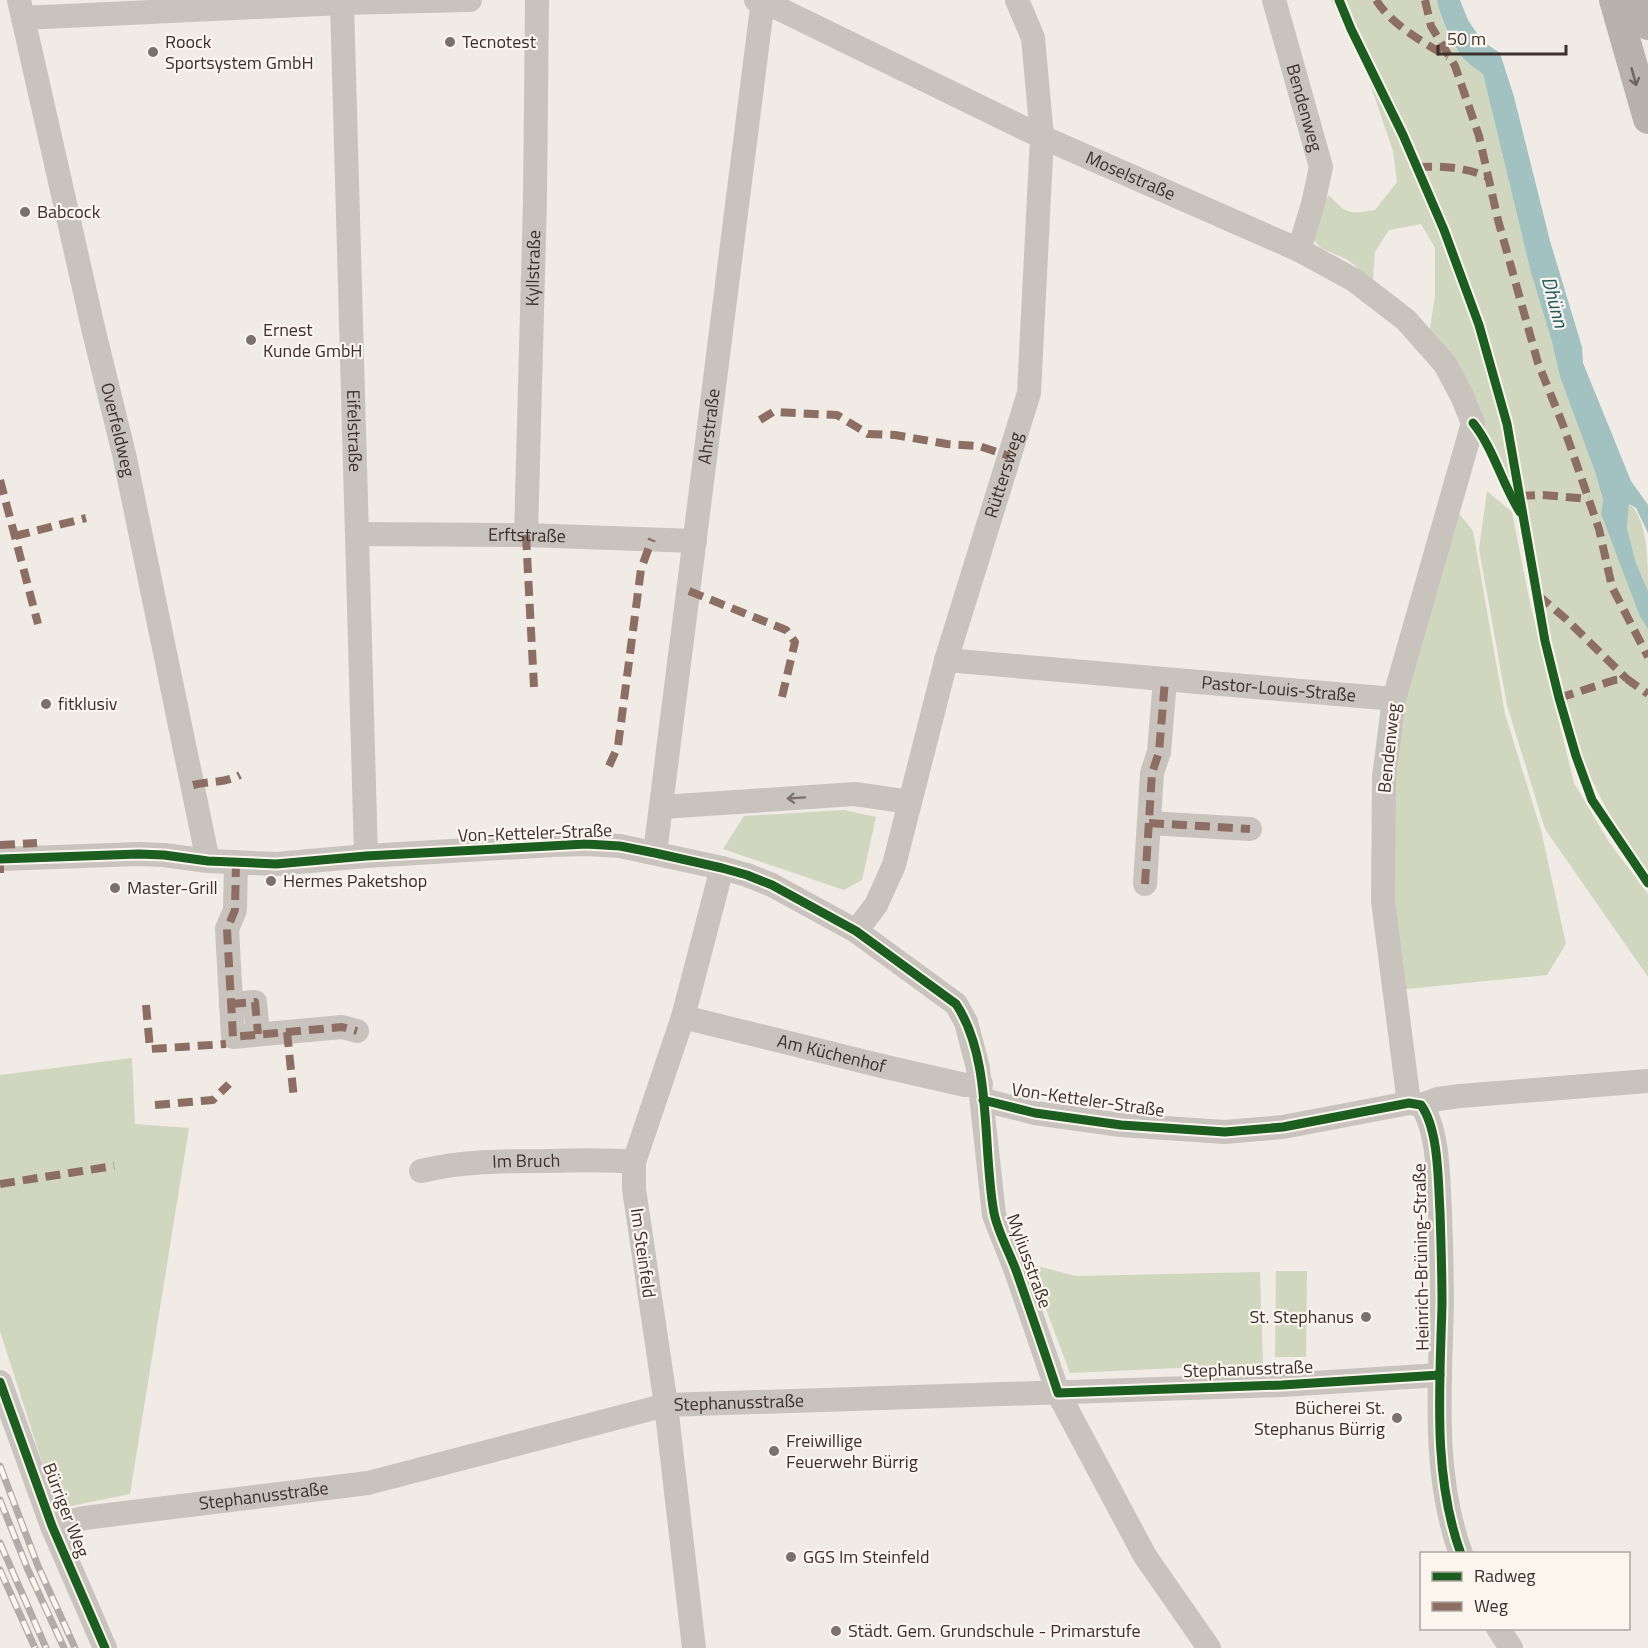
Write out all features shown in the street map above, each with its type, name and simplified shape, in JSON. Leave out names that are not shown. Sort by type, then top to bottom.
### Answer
[{"type":"main road","points":[[1614,0],[1648,119]]},
{"type":"main road","points":[[1642,0],[1648,25]]},
{"type":"street","points":[[21,9],[470,0]]},
{"type":"street","name":"Kyllstraße","points":[[526,535],[535,200],[537,0]]},
{"type":"street","name":"Moselstraße","points":[[761,0],[1042,137],[1299,250],[1354,280],[1406,321],[1445,364],[1465,404]]},
{"type":"street","name":"Ahrstraße","points":[[655,853],[761,0]]},
{"type":"street","name":"Rüttersweg","points":[[856,931],[876,905],[894,865],[946,660],[1029,393],[1042,137],[1033,38],[1017,0]]},
{"type":"street","name":"Bendenweg","points":[[1274,0],[1321,167],[1299,250]]},
{"type":"street","name":"Eifelstraße","points":[[342,3],[366,856]]},
{"type":"street","name":"Overfeldweg","points":[[21,9],[91,320],[124,454],[208,861]]},
{"type":"street","name":"Bendenweg","points":[[1415,1104],[1383,901],[1384,777],[1394,699],[1473,423],[1465,404]]},
{"type":"street","name":"Erftstraße","points":[[357,534],[526,535],[695,541]]},
{"type":"street","name":"Pastor-Louis-Straße","points":[[946,660],[1394,699]]},
{"type":"street","points":[[1145,884],[1152,772],[1160,752],[1165,680]]},
{"type":"street","points":[[662,807],[855,794],[910,802]]},
{"type":"street","points":[[1149,823],[1250,829]]},
{"type":"street","name":"Von-Ketteler-Straße","points":[[0,859],[140,854],[208,861],[276,864],[366,856],[586,844],[620,846],[722,868],[772,885],[856,931],[956,1004],[966,1022],[982,1092],[1035,1113],[1099,1122],[1225,1132],[1283,1127],[1460,1096],[1648,1081]]},
{"type":"street","points":[[236,861],[235,910],[227,929],[233,1037],[342,1027],[357,1031]]},
{"type":"street","name":"Im Steinfeld","points":[[694,1648],[666,1405],[634,1189],[634,1162],[684,1017],[722,868]]},
{"type":"street","name":"Am Küchenhof","points":[[684,1017],[965,1085],[982,1092]]},
{"type":"street","name":"Myliusstraße","points":[[982,1092],[994,1215],[1058,1393],[1146,1556],[1209,1648]]},
{"type":"street","name":"Heinrich-Brüning-Straße","points":[[1415,1104],[1426,1113],[1432,1134],[1438,1180],[1442,1301],[1440,1375],[1443,1476],[1460,1552]]},
{"type":"street","name":"Im Bruch","points":[[422,1171],[450,1164],[493,1161],[612,1160],[634,1162]]},
{"type":"street","name":"Stephanusstraße","points":[[52,1526],[84,1518],[368,1483],[666,1405],[1282,1385],[1440,1375]]},
{"type":"street","name":"Bürriger Weg","points":[[0,1382],[52,1526],[105,1648]]},
{"type":"street","points":[[1499,1630],[1511,1648]]},
{"type":"green space","points":[[1331,0],[1437,0],[1443,23],[1455,46],[1466,61],[1483,74],[1531,273],[1560,377],[1595,472],[1603,501],[1601,514],[1640,617],[1648,629],[1648,875],[1607,810],[1589,775],[1575,739],[1550,648],[1525,494],[1515,498],[1485,431],[1473,395],[1429,334],[1435,296],[1435,248],[1421,224],[1389,230],[1375,252],[1373,280],[1348,260],[1321,248],[1313,239],[1329,195],[1349,212],[1375,210],[1397,182],[1393,151],[1364,66]]},
{"type":"green space","points":[[1487,491],[1512,512],[1530,603],[1574,783],[1609,842],[1648,894],[1648,977],[1545,829],[1507,705],[1479,549]]},
{"type":"green space","points":[[1629,504],[1640,520],[1646,543],[1648,591],[1636,563],[1627,528]]},
{"type":"green space","points":[[1457,511],[1473,531],[1505,714],[1541,830],[1566,944],[1547,975],[1397,990],[1390,893],[1393,758],[1401,699]]},
{"type":"green space","points":[[844,810],[876,817],[862,880],[844,890],[723,849],[744,816]]},
{"type":"green space","points":[[132,1058],[135,1124],[189,1128],[130,1494],[57,1509],[0,1331],[0,1075]]},
{"type":"green space","points":[[1029,1264],[1076,1276],[1260,1272],[1263,1364],[1070,1373]]},
{"type":"green space","points":[[1276,1271],[1307,1271],[1306,1357],[1275,1357]]},
{"type":"water","name":"Dhünn","points":[[1437,0],[1460,0],[1468,20],[1482,41],[1500,53],[1514,97],[1550,241],[1582,347],[1583,363],[1631,481],[1648,505],[1648,533],[1636,508],[1629,504],[1627,528],[1636,563],[1648,591],[1648,629],[1640,617],[1601,514],[1603,500],[1595,472],[1560,377],[1531,273],[1483,74],[1465,60],[1456,48],[1444,23]]},
{"type":"railway","points":[[0,1466],[38,1566],[75,1648]]},
{"type":"railway","points":[[0,1500],[28,1570],[64,1648]]},
{"type":"railway","points":[[0,1543],[46,1648]]},
{"type":"railway","points":[[0,1570],[35,1648]]},
{"type":"marked path","points":[[1376,0],[1400,26],[1448,57]]},
{"type":"marked path","points":[[1425,0],[1431,26],[1455,66],[1479,136],[1498,220],[1538,363],[1563,425],[1599,529],[1612,587],[1648,657]]},
{"type":"marked path","points":[[1417,167],[1453,168],[1488,177]]},
{"type":"marked path","points":[[760,420],[773,412],[837,415],[868,434],[895,435],[947,444],[979,446],[1009,456]]},
{"type":"marked path","points":[[0,480],[38,624]]},
{"type":"marked path","points":[[1520,496],[1543,495],[1589,499]]},
{"type":"marked path","points":[[15,536],[86,518]]},
{"type":"marked path","points":[[526,535],[534,687]]},
{"type":"marked path","points":[[609,766],[618,746],[641,569],[652,539]]},
{"type":"marked path","points":[[689,591],[786,630],[795,642],[782,697]]},
{"type":"marked path","points":[[1538,595],[1627,679]]},
{"type":"marked path","points":[[1559,698],[1615,680],[1627,679],[1648,694]]},
{"type":"marked path","points":[[1145,884],[1152,773],[1159,752],[1165,680]]},
{"type":"marked path","points":[[193,785],[223,781],[240,775]]},
{"type":"marked path","points":[[1149,823],[1250,829]]},
{"type":"marked path","points":[[0,845],[37,843]]},
{"type":"marked path","points":[[0,861],[0,873]]},
{"type":"marked path","points":[[236,862],[235,910],[227,929],[233,1037],[342,1027],[357,1031]]},
{"type":"marked path","points":[[231,1004],[255,1002],[258,1034]]},
{"type":"marked path","points":[[146,1005],[150,1049],[226,1044]]},
{"type":"marked path","points":[[287,1032],[294,1099]]},
{"type":"marked path","points":[[155,1105],[213,1100],[229,1084]]},
{"type":"marked path","points":[[0,1184],[114,1166]]},
{"type":"cycle path","points":[[1339,0],[1403,135],[1444,230],[1479,325],[1507,424],[1545,641],[1576,756],[1592,800],[1648,883]]},
{"type":"cycle path","points":[[1473,423],[1487,444],[1520,512]]},
{"type":"cycle path","points":[[0,859],[139,854],[208,861],[276,864],[366,856],[586,844],[620,846],[747,875],[772,885],[856,931],[956,1004],[968,1026],[981,1077],[994,1213],[1058,1393],[1282,1385],[1440,1375]]},
{"type":"cycle path","points":[[983,1100],[1035,1113],[1121,1125],[1225,1132],[1283,1127],[1409,1103],[1421,1105],[1431,1128],[1439,1186],[1442,1292],[1440,1430],[1446,1493],[1460,1552]]},
{"type":"cycle path","points":[[0,1382],[52,1526],[105,1648]]},
{"type":"place","name":"Tecnotest","points":[[450,42]]},
{"type":"place","name":"Roock Sportsystem GmbH","points":[[153,52]]},
{"type":"place","name":"Babcock","points":[[25,212]]},
{"type":"place","name":"Ernest Kunde GmbH","points":[[251,340]]},
{"type":"place","name":"fitklusiv","points":[[46,704]]},
{"type":"place","name":"Hermes Paketshop","points":[[271,881]]},
{"type":"place","name":"Master-Grill","points":[[115,888]]},
{"type":"place","name":"St. Stephanus","points":[[1366,1317]]},
{"type":"place","name":"Bücherei St. Stephanus Bürrig","points":[[1397,1418]]},
{"type":"place","name":"Freiwillige Feuerwehr Bürrig","points":[[774,1451]]},
{"type":"place","name":"GGS Im Steinfeld","points":[[791,1557]]},
{"type":"place","name":"Städt. Gem. Grundschule - Primarstufe","points":[[836,1631]]}]
